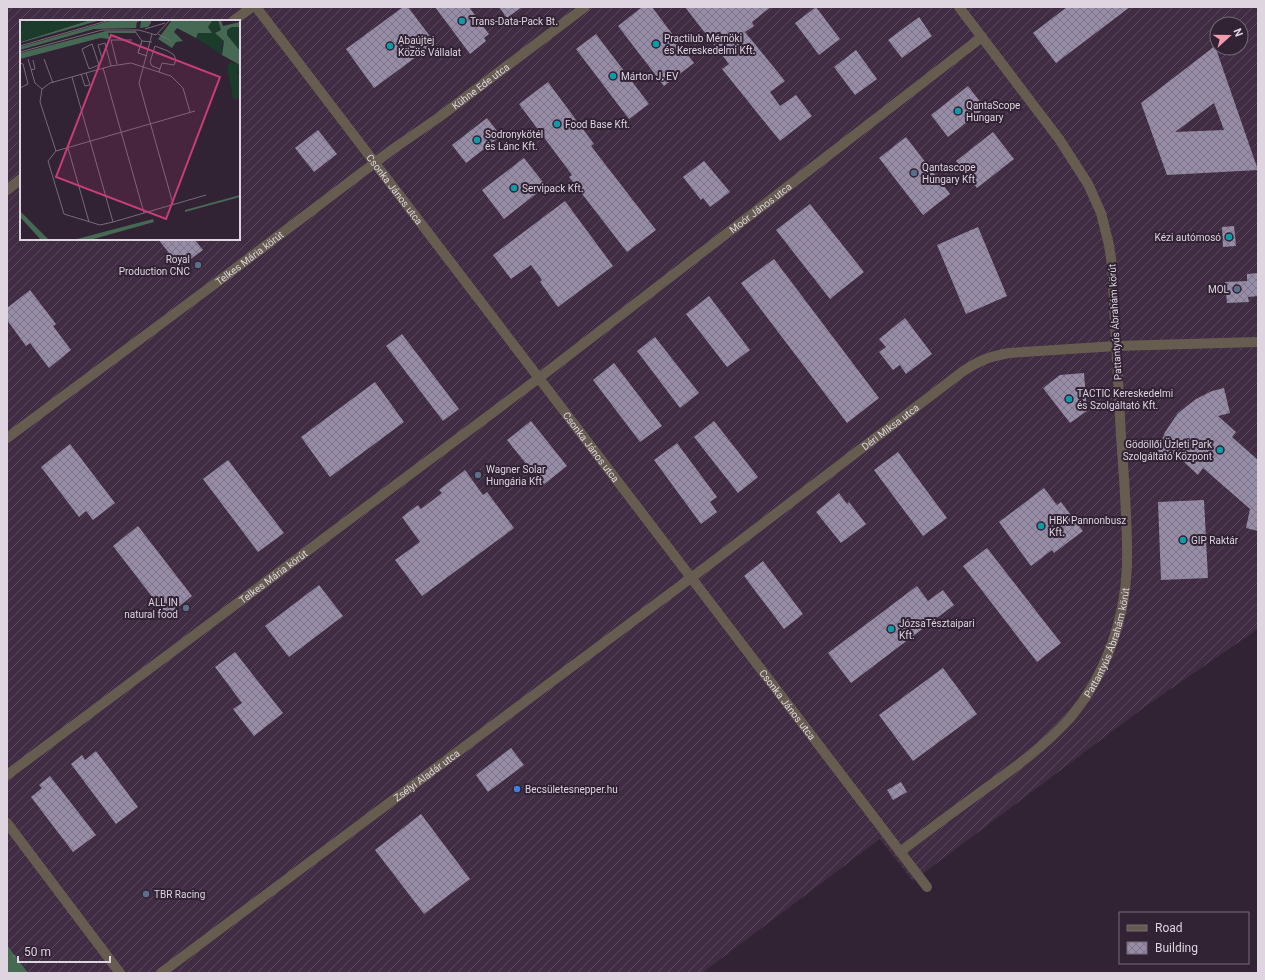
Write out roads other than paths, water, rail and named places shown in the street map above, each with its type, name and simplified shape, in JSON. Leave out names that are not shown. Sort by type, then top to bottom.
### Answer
[{"type":"street","points":[[234,20],[252,7]]},
{"type":"street","name":"Csonka János utca","points":[[256,7],[927,887]]},
{"type":"street","name":"Kühne Ede utca","points":[[375,163],[435,120],[585,7]]},
{"type":"street","name":"Pattantyús Ábrahám körút","points":[[900,852],[1025,760],[1056,732],[1074,711],[1102,670],[1116,629],[1125,588],[1127,567],[1125,500],[1112,264],[1105,228],[1095,198],[1088,184],[1059,139],[959,7]]},
{"type":"street","name":"Moór János utca","points":[[539,378],[982,37]]},
{"type":"street","name":"Telkes Mária körút","points":[[7,438],[375,163]]},
{"type":"street","points":[[7,190],[20,180]]},
{"type":"street","name":"Déri Miksa utca","points":[[691,578],[978,361],[992,356],[1009,353],[1116,346],[1258,342]]},
{"type":"street","name":"Telkes Mária körút","points":[[7,775],[539,378]]},
{"type":"street","name":"Zsélyi Aladár utca","points":[[162,973],[691,578]]},
{"type":"street","points":[[7,823],[120,973]]},
{"type":"place","name":"Trans-Data-Pack Bt.","points":[[462,21]]},
{"type":"place","name":"Practilub Mérnöki és Kereskedelmi Kft.","points":[[656,44]]},
{"type":"place","name":"Abaújtej Közös Vállalat","points":[[390,46]]},
{"type":"place","name":"Márton J. EV","points":[[613,76]]},
{"type":"place","name":"QantaScope Hungary","points":[[958,111]]},
{"type":"place","name":"Food Base Kft.","points":[[557,124]]},
{"type":"place","name":"Sodronykötél és Lánc Kft.","points":[[477,140]]},
{"type":"place","name":"Qantascope Hungary Kft","points":[[914,173]]},
{"type":"place","name":"Servipack Kft.","points":[[514,188]]},
{"type":"place","name":"Kézi autómosó","points":[[1229,237]]},
{"type":"place","name":"Royal Production CNC","points":[[198,265]]},
{"type":"place","name":"MOL","points":[[1237,289]]},
{"type":"place","name":"TACTIC Kereskedelmi és Szolgáltató Kft.","points":[[1069,399]]},
{"type":"place","name":"Gödöllői Üzleti Park Szolgáltató Központ","points":[[1220,450]]},
{"type":"place","name":"Wagner Solar Hungária Kft","points":[[478,475]]},
{"type":"place","name":"HBK Pannonbusz Kft.","points":[[1041,526]]},
{"type":"place","name":"GIP Raktár","points":[[1183,540]]},
{"type":"place","name":"ALL IN natural food","points":[[186,608]]},
{"type":"place","name":"JózsaTésztaipari Kft.","points":[[891,629]]},
{"type":"place","name":"Becsületesnepper.hu","points":[[517,789]]},
{"type":"place","name":"TBR Racing","points":[[146,894]]}]
